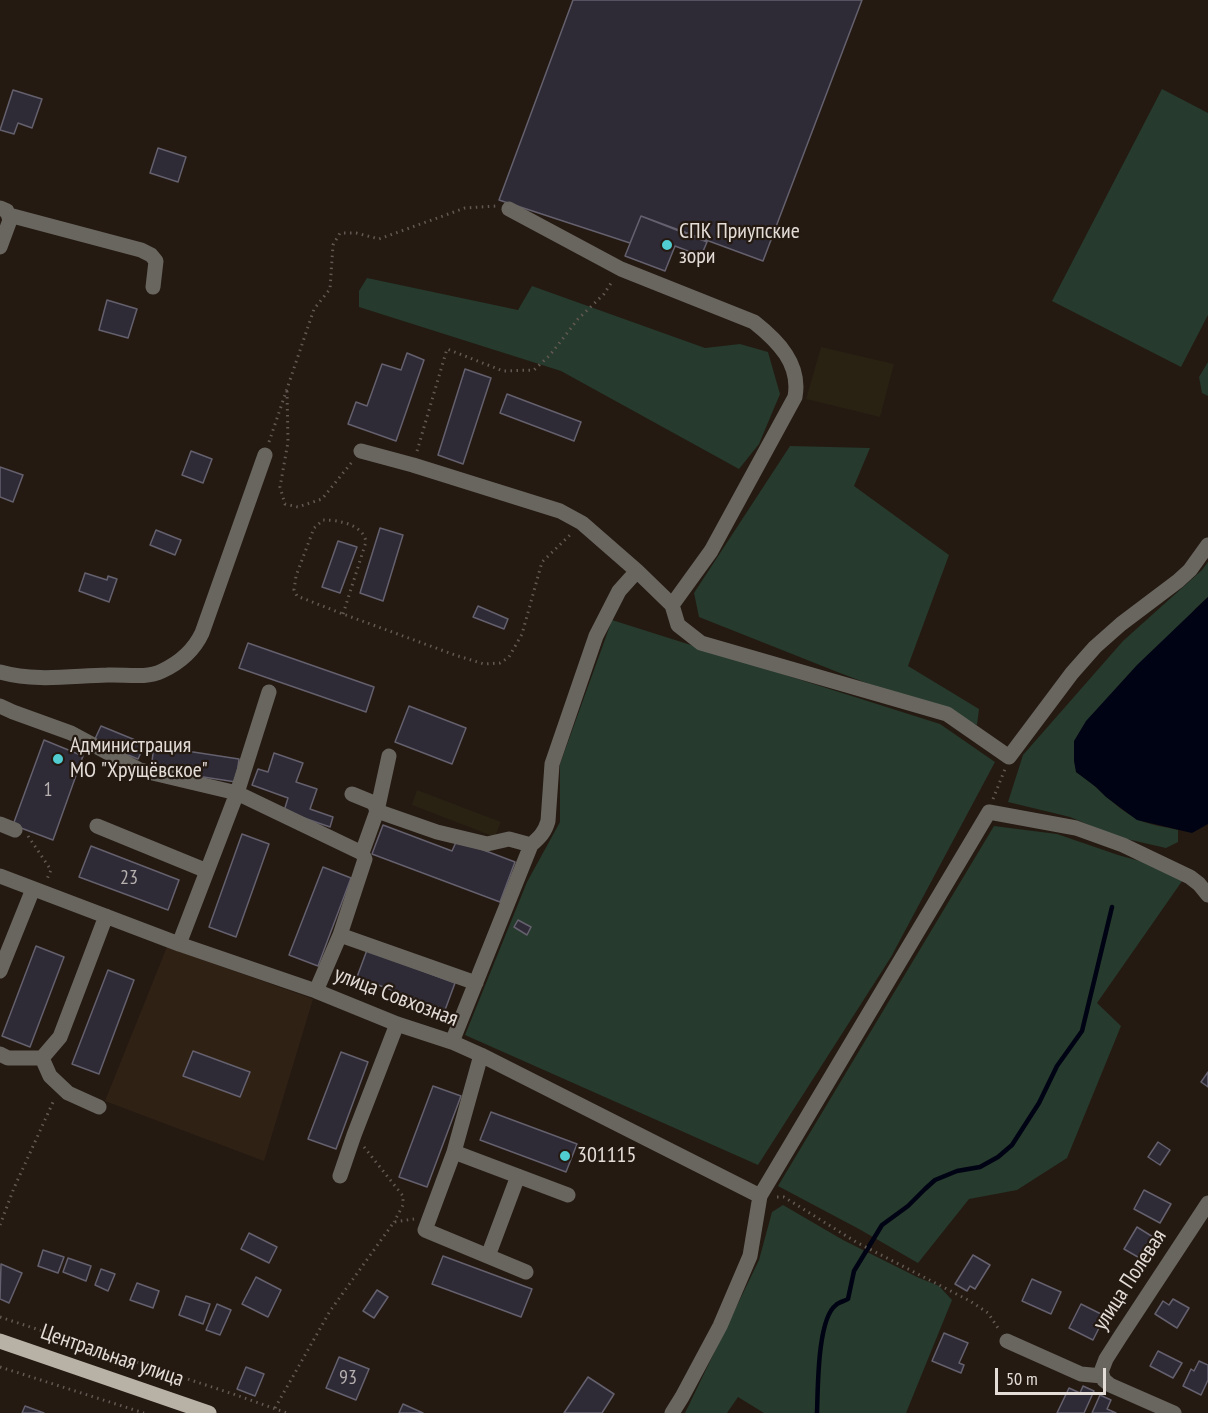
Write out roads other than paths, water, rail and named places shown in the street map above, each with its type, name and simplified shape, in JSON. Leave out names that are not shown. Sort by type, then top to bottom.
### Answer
[{"type":"main road","name":"Центральная улица","points":[[0,1341],[209,1413]]},
{"type":"street","points":[[509,209],[621,269],[754,322],[782,348],[792,364],[797,379],[795,397],[711,551],[672,605]]},
{"type":"street","points":[[0,247],[10,220],[4,212]]},
{"type":"street","points":[[4,212],[141,250],[151,255],[156,261],[153,286]]},
{"type":"street","points":[[361,451],[560,511],[582,523],[637,571],[672,605],[678,625],[701,643],[947,714],[1009,756],[1072,673],[1095,647],[1184,576],[1208,545]]},
{"type":"street","points":[[0,672],[46,679],[87,675],[146,675],[162,671],[180,661],[197,643],[202,633],[265,455]]},
{"type":"street","points":[[452,1042],[531,845],[546,830],[552,764],[596,636],[619,591],[637,571]]},
{"type":"street","points":[[179,944],[237,793],[268,692]]},
{"type":"street","points":[[0,706],[71,733],[140,770],[237,793],[362,853],[365,859],[340,934],[316,991]]},
{"type":"street","points":[[362,853],[377,811],[388,756]]},
{"type":"street","points":[[352,794],[374,803],[377,811]]},
{"type":"street","points":[[377,811],[437,832],[487,844],[509,839],[531,845]]},
{"type":"street","points":[[672,1413],[720,1326],[750,1256],[760,1196],[989,812],[1077,828],[1123,845],[1190,877],[1208,895]]},
{"type":"street","points":[[0,824],[21,833]]},
{"type":"street","points":[[97,826],[207,871]]},
{"type":"street","name":"улица Совхозная","points":[[0,876],[179,944],[316,991],[397,1024],[452,1042],[760,1196]]},
{"type":"street","points":[[0,971],[37,891]]},
{"type":"street","points":[[0,1053],[8,1058],[42,1058],[60,1037],[106,916]]},
{"type":"street","points":[[340,934],[476,983]]},
{"type":"street","points":[[340,1176],[397,1024]]},
{"type":"street","points":[[481,1055],[454,1152],[424,1230],[526,1272]]},
{"type":"street","points":[[42,1058],[50,1076],[70,1094],[99,1107]]},
{"type":"street","points":[[454,1152],[568,1195]]},
{"type":"street","points":[[488,1256],[519,1176]]},
{"type":"street","name":"улица Полевая","points":[[1102,1376],[1102,1368],[1106,1359],[1208,1203]]},
{"type":"street","points":[[1007,1341],[1081,1374],[1102,1376],[1110,1385],[1174,1413]]},
{"type":"waterway","points":[[817,1413],[818,1372],[825,1325],[836,1305],[848,1299],[854,1271],[882,1225],[908,1206],[935,1180],[957,1171],[980,1167],[998,1157],[1012,1145],[1039,1103],[1057,1066],[1082,1031],[1112,907]]},
{"type":"place","name":"СПК Приупские зори","points":[[667,245]]},
{"type":"place","name":"Администрация МО \"Хрущёвское\"","points":[[58,759]]},
{"type":"place","name":"301115","points":[[565,1156]]}]
